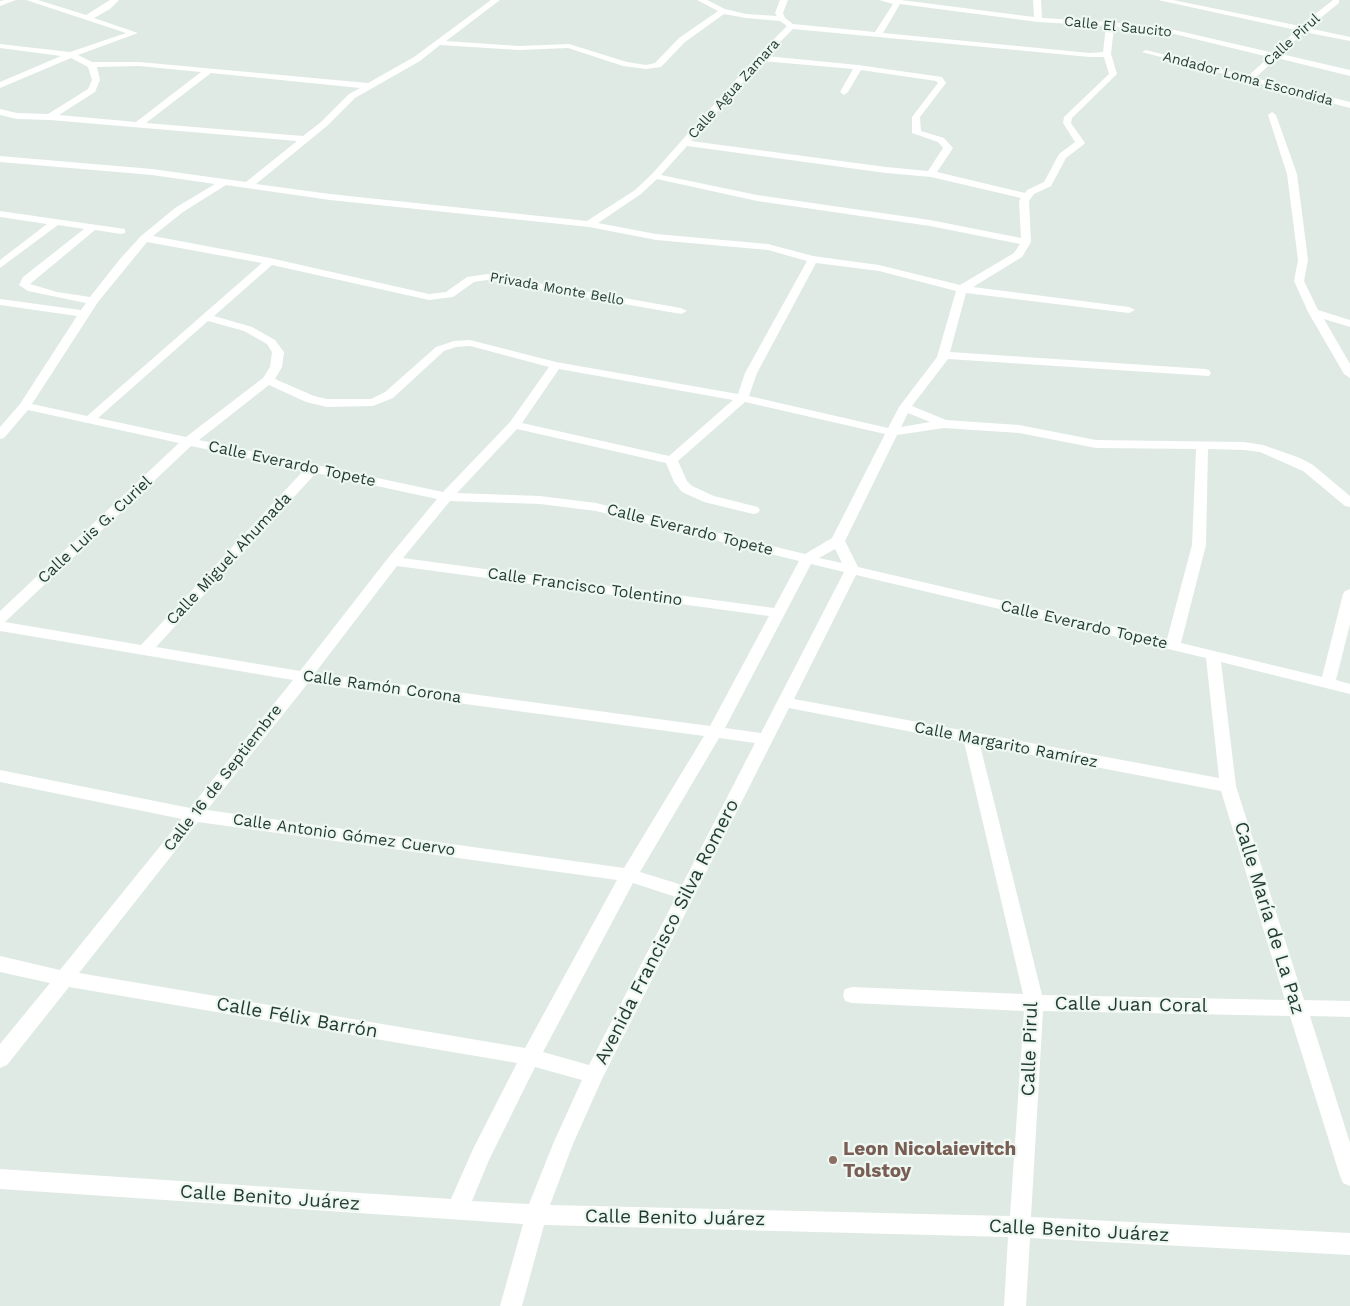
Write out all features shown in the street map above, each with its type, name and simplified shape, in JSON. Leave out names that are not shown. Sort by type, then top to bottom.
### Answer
[{"type":"street","points":[[0,4],[12,0]]},
{"type":"street","points":[[0,85],[70,55],[134,33],[30,0]]},
{"type":"street","points":[[88,17],[107,7],[114,0]]},
{"type":"street","points":[[478,0],[493,3]]},
{"type":"street","points":[[701,0],[723,11],[746,16],[782,19]]},
{"type":"street","name":"Calle Agua Zamara","points":[[588,224],[638,192],[655,176],[760,58],[790,28],[782,19],[780,13],[784,0]]},
{"type":"street","name":"Calle El Saucito","points":[[883,0],[938,4],[1038,20],[1110,24],[1166,30],[1350,73]]},
{"type":"street","points":[[1037,0],[1038,20]]},
{"type":"street","points":[[1162,0],[1350,39]]},
{"type":"street","name":"Calle Pirul","points":[[1249,79],[1302,28],[1336,1]]},
{"type":"street","points":[[878,34],[898,2]]},
{"type":"street","points":[[247,186],[324,124],[352,96],[439,43],[493,3]]},
{"type":"street","points":[[439,43],[519,48],[569,46],[626,64],[646,67],[658,65],[682,40],[723,11]]},
{"type":"street","points":[[746,16],[760,23],[790,28],[878,34],[1090,55],[1107,54]]},
{"type":"street","points":[[457,1210],[480,1156],[530,1057],[629,875],[715,731],[807,559],[838,541],[905,407],[944,355],[962,289],[1018,255],[1026,242],[1024,200],[1026,196],[1030,192],[1048,184],[1062,156],[1080,143],[1068,123],[1068,117],[1113,74],[1107,54],[1110,24]]},
{"type":"street","points":[[0,46],[70,55],[90,64],[139,64],[371,86]]},
{"type":"street","name":"Andador Loma Escondida","points":[[1146,52],[1350,105]]},
{"type":"street","points":[[760,58],[858,67],[936,78],[941,81],[942,84],[916,117],[917,133],[937,138],[947,144],[948,148],[931,174]]},
{"type":"street","points":[[50,117],[92,90],[96,80],[95,72],[90,64]]},
{"type":"street","points":[[844,92],[858,67]]},
{"type":"street","points":[[136,125],[210,70]]},
{"type":"street","points":[[0,112],[16,116],[50,117],[305,139]]},
{"type":"street","points":[[1272,115],[1292,174],[1303,260],[1299,281],[1314,312],[1350,374]]},
{"type":"street","points":[[686,143],[886,170],[931,174],[1026,196]]},
{"type":"street","points":[[0,158],[152,172],[358,201],[588,224],[656,237],[768,248],[813,259],[879,268],[962,289],[1129,310]]},
{"type":"street","points":[[655,176],[757,198],[930,223],[1026,242]]},
{"type":"street","points":[[0,434],[25,406],[84,314],[124,261],[145,238],[179,210],[224,182]]},
{"type":"street","points":[[0,214],[121,232]]},
{"type":"street","points":[[0,265],[56,222]]},
{"type":"street","points":[[93,227],[25,282],[24,285],[57,295],[93,301]]},
{"type":"street","points":[[145,238],[270,261]]},
{"type":"street","points":[[671,460],[702,435],[742,398],[751,373],[813,259]]},
{"type":"street","points":[[89,420],[270,261]]},
{"type":"street","name":"Privada Monte Bello","points":[[270,261],[422,296],[437,297],[449,295],[471,279],[487,277],[681,311]]},
{"type":"street","points":[[41,308],[57,295]]},
{"type":"street","points":[[0,302],[84,314]]},
{"type":"street","points":[[1314,312],[1350,324]]},
{"type":"street","points":[[206,317],[248,329],[271,342],[278,352],[276,367],[268,380],[310,399],[348,404],[381,400],[399,387],[440,349],[454,344],[470,343],[556,365],[742,398],[891,432],[944,424],[1020,429],[1096,444],[1244,446],[1280,454],[1308,468],[1350,503]]},
{"type":"street","points":[[944,355],[1205,373]]},
{"type":"street","name":"Calle 16 de Septiembre","points":[[0,1059],[195,815],[393,561],[446,497],[514,425],[556,365]]},
{"type":"street","name":"Calle Luis G. Curiel","points":[[0,619],[189,441],[268,380]]},
{"type":"street","name":"Calle Everardo Topete","points":[[25,406],[446,497],[540,500],[596,507],[1350,689]]},
{"type":"street","points":[[905,407],[944,424]]},
{"type":"street","points":[[514,425],[671,460]]},
{"type":"street","points":[[1173,645],[1199,545],[1202,446]]},
{"type":"street","points":[[671,460],[681,482],[687,489],[708,499],[753,510]]},
{"type":"street","name":"Calle Miguel Ahumada","points":[[145,650],[313,468]]},
{"type":"street","points":[[838,541],[852,570]]},
{"type":"street","name":"Calle Francisco Tolentino","points":[[393,561],[778,613]]},
{"type":"street","name":"Avenida Francisco Silva Romero","points":[[511,1306],[536,1215],[563,1144],[594,1075],[852,570]]},
{"type":"street","points":[[1328,684],[1350,594]]},
{"type":"street","name":"Calle Ramón Corona","points":[[0,626],[304,676],[766,739]]},
{"type":"street","name":"Calle María de La Paz","points":[[1213,655],[1228,786],[1350,1176]]},
{"type":"street","name":"Calle Margarito Ramírez","points":[[784,702],[971,739],[1228,786]]},
{"type":"street","name":"Calle Pirul","points":[[971,739],[1034,1003],[1015,1306]]},
{"type":"street","name":"Calle Antonio Gómez Cuervo","points":[[0,776],[195,815],[629,875],[687,893]]},
{"type":"street","name":"Calle Félix Barrón","points":[[0,964],[64,978],[530,1057],[594,1075]]},
{"type":"street","name":"Calle Juan Coral","points":[[852,995],[1034,1003],[1350,1009]]},
{"type":"street","name":"Calle Benito Juárez","points":[[0,1180],[536,1215],[1019,1227],[1350,1244]]},
{"type":"place","name":"Leon Nicolaievitch Tolstoy","points":[[833,1160]]}]
